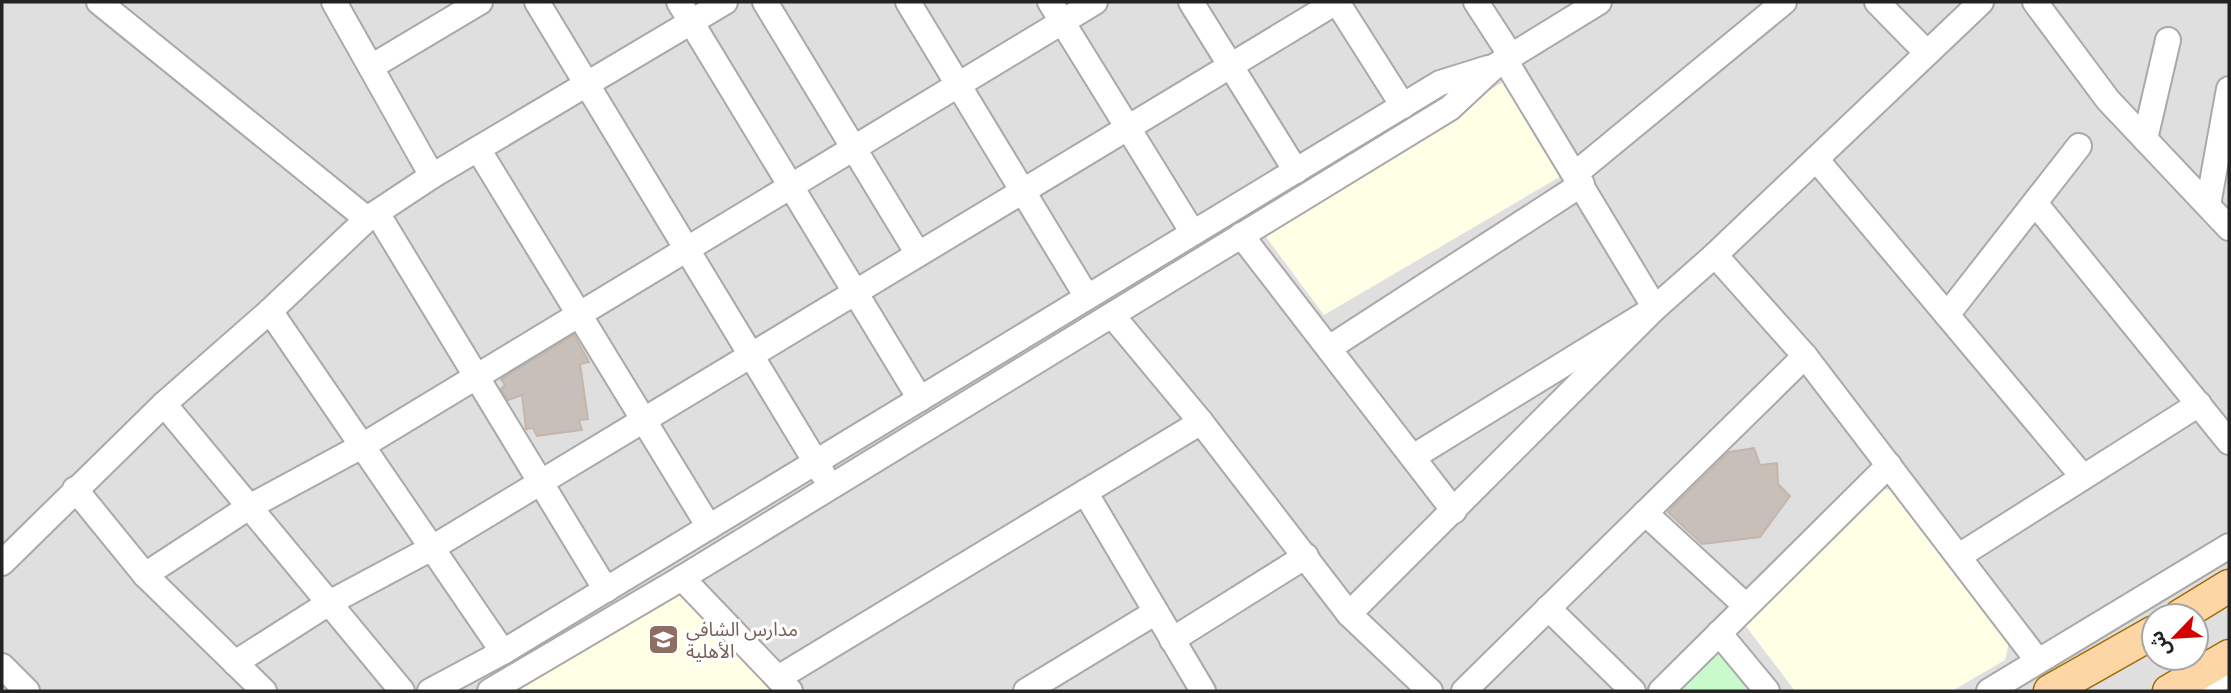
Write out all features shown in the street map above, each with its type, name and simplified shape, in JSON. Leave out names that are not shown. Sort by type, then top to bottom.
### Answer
[{"type":"main road","points":[[2203,602],[2229,586]]},
{"type":"main road","points":[[2050,691],[2140,640]]},
{"type":"main road","points":[[2169,691],[2229,656]]},
{"type":"street","points":[[99,2],[372,216],[476,377],[606,590]]},
{"type":"street","points":[[334,2],[432,176]]},
{"type":"street","points":[[371,67],[480,2]]},
{"type":"street","points":[[537,2],[831,487]]},
{"type":"street","points":[[2,563],[164,404],[372,216],[432,176],[587,84],[685,12],[725,2]]},
{"type":"street","points":[[765,2],[918,254]]},
{"type":"street","points":[[908,2],[1087,298]]},
{"type":"street","points":[[145,575],[249,507],[362,446],[959,85],[1056,12],[1095,2]]},
{"type":"street","points":[[1192,2],[1296,171]]},
{"type":"street","points":[[235,663],[329,603],[432,548],[1337,2],[1403,106]]},
{"type":"street","points":[[1476,2],[1504,61],[1655,307]]},
{"type":"street","points":[[490,691],[682,578],[1450,108],[1504,61],[1599,2]]},
{"type":"street","points":[[1329,348],[1578,179],[1784,2]]},
{"type":"street","points":[[1877,2],[1927,53]]},
{"type":"street","points":[[1349,614],[1655,307],[1715,255],[1981,2]]},
{"type":"street","points":[[2035,2],[2108,100],[2229,228]]},
{"type":"street","points":[[685,12],[920,399]]},
{"type":"street","points":[[1056,12],[1193,233]]},
{"type":"street","points":[[2145,139],[2168,40]]},
{"type":"street","points":[[430,691],[503,652],[606,590],[1440,83],[1504,61]]},
{"type":"street","points":[[2207,205],[2229,89]]},
{"type":"street","points":[[1947,315],[2079,146]]},
{"type":"street","points":[[478,149],[709,527]]},
{"type":"street","points":[[1816,159],[2083,477]]},
{"type":"street","points":[[2035,203],[2229,442]]},
{"type":"street","points":[[1241,235],[1454,511]]},
{"type":"street","points":[[1715,255],[1805,356],[2038,661]]},
{"type":"street","points":[[1413,457],[1655,307]]},
{"type":"street","points":[[270,311],[503,652]]},
{"type":"street","points":[[1112,314],[1201,422],[1349,614],[1430,691]]},
{"type":"street","points":[[1464,691],[1805,356]]},
{"type":"street","points":[[164,404],[402,691]]},
{"type":"street","points":[[1959,556],[2199,404]]},
{"type":"street","points":[[682,578],[784,685],[1086,492],[1201,422]]},
{"type":"street","points":[[1661,691],[1889,465]]},
{"type":"street","points":[[75,489],[145,575],[264,691]]},
{"type":"street","points":[[1086,492],[1203,691]]},
{"type":"street","points":[[1645,513],[1746,606]]},
{"type":"street","points":[[1989,691],[2229,546]]},
{"type":"street","points":[[1172,640],[1306,556]]},
{"type":"street","points":[[1548,608],[1633,691]]},
{"type":"street","points":[[1026,691],[1156,612]]},
{"type":"street","points":[[1719,633],[1767,691]]},
{"type":"street","points":[[2070,643],[2140,634]]},
{"type":"street","points":[[2,666],[27,691]]},
{"type":"street","points":[[2213,691],[2229,670]]},
{"type":"shaded area","points":[[2,2],[2229,2],[2229,691],[2,691]]},
{"type":"shaded area","points":[[1506,80],[1563,175],[1324,315],[1263,233]]},
{"type":"shaded area","points":[[1874,488],[1893,490],[2010,639],[2005,660],[1952,691],[1795,691],[1745,625]]},
{"type":"shaded area","name":"مدارس الشافي الأهلية","points":[[680,588],[784,691],[509,691]]},
{"type":"green space","points":[[1718,652],[1750,691],[1679,691]]},
{"type":"building","points":[[574,335],[589,362],[580,364],[588,419],[579,420],[582,430],[537,436],[533,428],[526,429],[522,395],[508,400],[501,389],[505,385],[501,379]]},
{"type":"building","points":[[1754,448],[1760,465],[1777,463],[1778,484],[1790,496],[1760,537],[1702,544],[1668,512],[1729,452]]},
{"type":"place","name":"مدارس الشافي الأهلية","points":[[663,640]]}]
